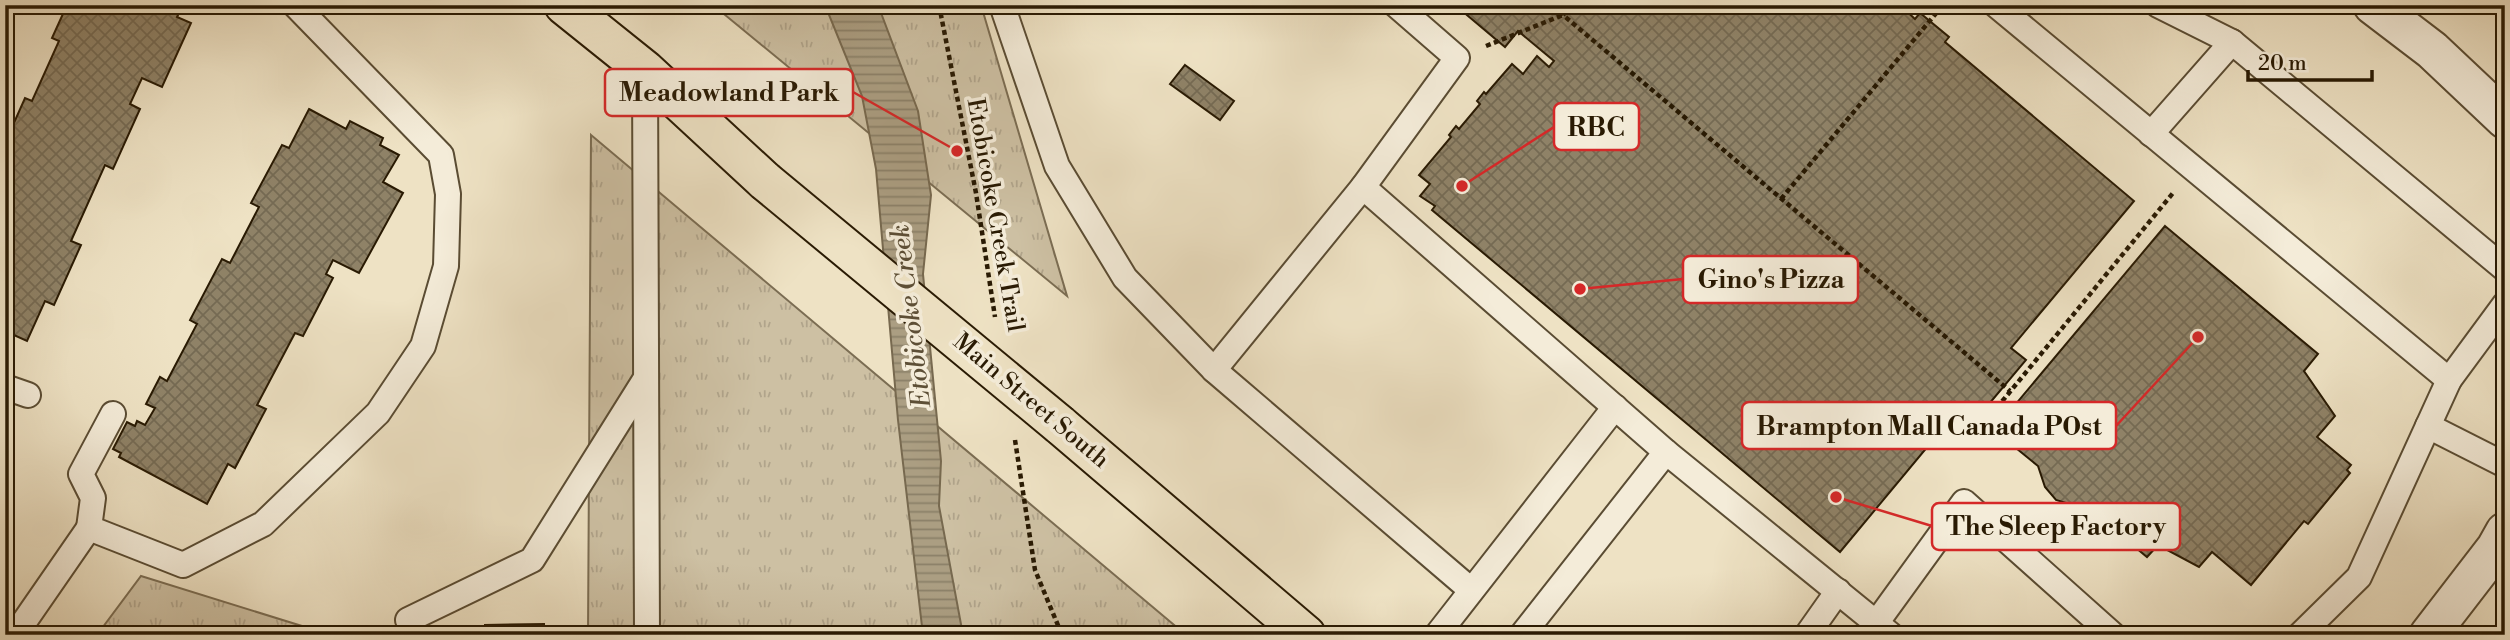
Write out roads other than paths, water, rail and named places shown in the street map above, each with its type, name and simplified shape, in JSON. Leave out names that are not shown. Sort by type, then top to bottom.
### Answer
[{"type":"main road","name":"Main Street South","points":[[564,5],[645,71],[765,181],[1060,425],[1306,635]]},
{"type":"street","points":[[2373,5],[2432,50],[2505,119]]},
{"type":"street","points":[[2429,635],[2496,548],[2505,532]]},
{"type":"lane","points":[[89,528],[183,565],[263,524],[378,413],[423,346],[446,267],[449,194],[441,155],[295,5]]},
{"type":"lane","points":[[1002,5],[1057,166],[1125,278],[1214,370],[1471,590]]},
{"type":"lane","points":[[1214,370],[1363,187],[1457,58],[1396,5]]},
{"type":"lane","points":[[1996,5],[2449,380]]},
{"type":"lane","points":[[2158,5],[2232,42],[2505,268]]},
{"type":"lane","points":[[2151,134],[2232,42]]},
{"type":"lane","points":[[645,71],[647,635]]},
{"type":"lane","points":[[1363,187],[1666,452],[1884,629],[1964,502],[2113,635]]},
{"type":"lane","points":[[2300,635],[2359,577],[2449,380],[2505,304]]},
{"type":"lane","points":[[408,620],[532,560],[646,378]]},
{"type":"lane","points":[[1437,635],[1615,407]]},
{"type":"lane","points":[[15,635],[89,528],[93,498],[81,474],[113,414]]},
{"type":"lane","points":[[2428,426],[2505,465]]},
{"type":"lane","points":[[1531,632],[1666,452]]},
{"type":"lane","points":[[1807,635],[1839,591]]},
{"type":"water","name":"Etobicoke Creek","points":[[825,5],[878,5],[918,111],[931,195],[923,274],[941,461],[939,506],[963,635],[923,635],[898,420],[876,169],[862,96]]},
{"type":"place","name":"Meadowland Park","points":[[957,151]]},
{"type":"place","name":"RBC","points":[[1462,186]]},
{"type":"place","name":"Gino's Pizza","points":[[1580,289]]},
{"type":"place","name":"Brampton Mall Canada P0st","points":[[2198,337]]},
{"type":"place","name":"The Sleep Factory","points":[[1836,497]]}]
